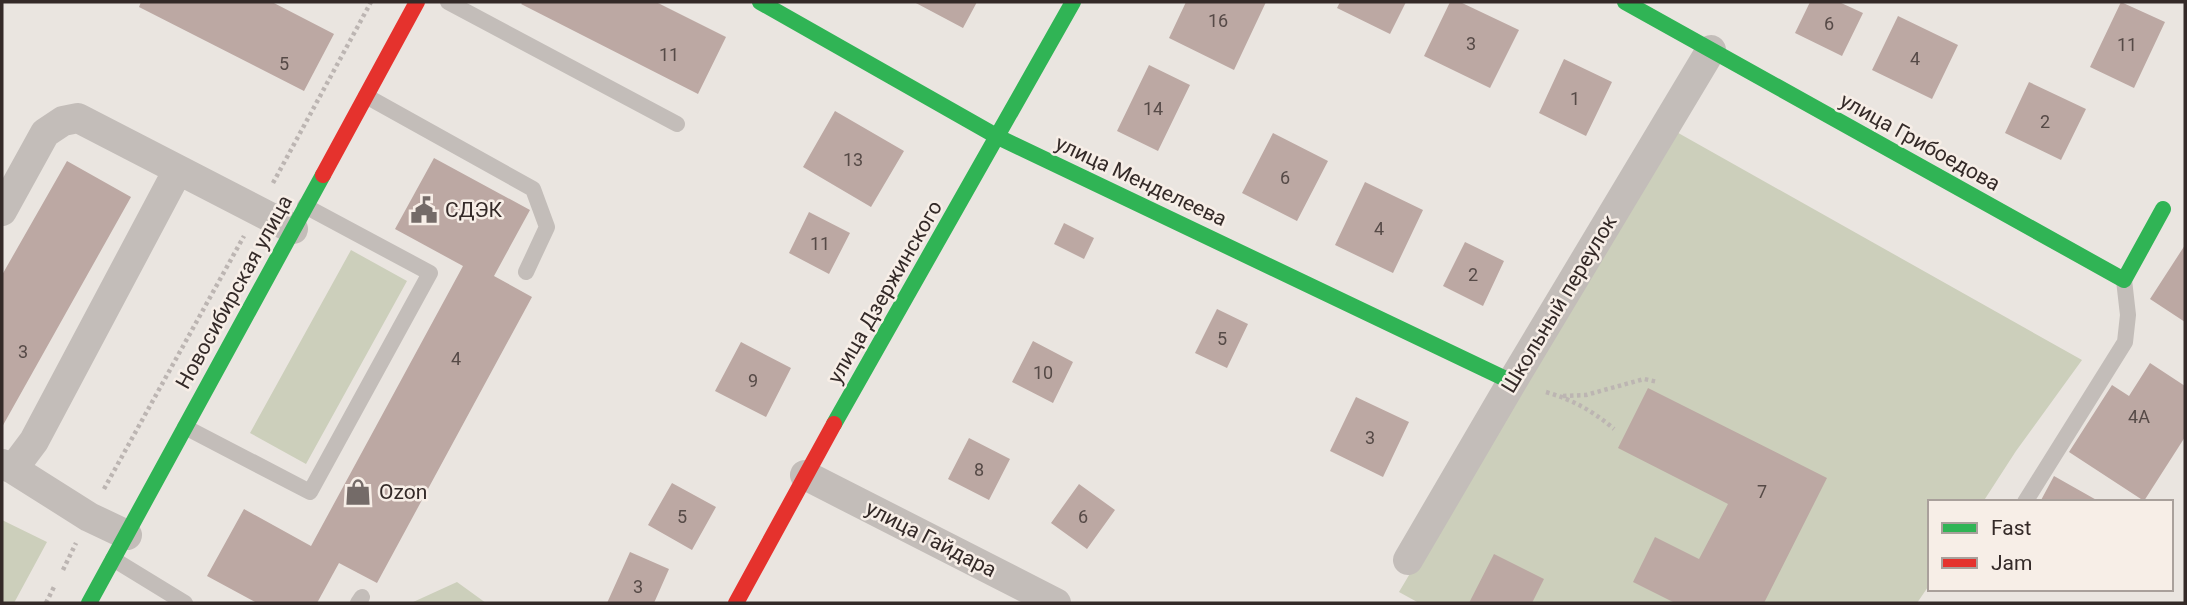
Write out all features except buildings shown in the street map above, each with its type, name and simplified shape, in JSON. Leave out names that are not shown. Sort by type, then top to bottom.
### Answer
[{"type":"street","name":"Новосибирская улица","points":[[89,603],[417,2]]},
{"type":"street","name":"улица Менделеева","points":[[760,2],[998,137],[1512,382]]},
{"type":"street","name":"улица Дзержинского","points":[[736,603],[805,475],[1073,2]]},
{"type":"street","name":"улица Грибоедова","points":[[1625,2],[2124,280]]},
{"type":"street","name":"Школьный переулок","points":[[1408,559],[1711,50]]},
{"type":"street","points":[[2,211],[45,134],[63,121],[78,118],[258,211],[299,217]]},
{"type":"street","points":[[120,547],[89,516],[7,467],[34,441],[178,170]]},
{"type":"street","points":[[2124,280],[2163,209]]},
{"type":"street","name":"улица Гайдара","points":[[805,475],[1056,603]]},
{"type":"lane","points":[[448,2],[677,124]]},
{"type":"lane","points":[[366,96],[533,189],[547,227],[526,272]]},
{"type":"lane","points":[[185,427],[310,492],[430,274],[299,217]]},
{"type":"lane","points":[[2026,500],[2124,342],[2129,315],[2124,280]]},
{"type":"lane","points":[[120,547],[185,603]]},
{"type":"path","points":[[46,603],[89,516],[371,2]]},
{"type":"path","points":[[1559,396],[1586,396],[1644,379],[1658,382]]},
{"type":"path","points":[[1512,382],[1581,405],[1614,429]]},
{"type":"green space","points":[[1673,130],[2082,360],[1984,500],[1928,500],[1928,587],[1917,603],[1419,603],[1399,592]]},
{"type":"green space","points":[[351,250],[407,281],[306,464],[250,433]]},
{"type":"green space","points":[[2,520],[47,542],[14,603],[2,603]]},
{"type":"green space","points":[[457,582],[486,603],[411,603]]},
{"type":"traffic: fast","points":[[760,2],[998,137],[1512,382]]},
{"type":"traffic: fast","points":[[834,424],[1073,2]]},
{"type":"traffic: fast","points":[[1625,2],[2124,280],[2163,209]]},
{"type":"traffic: fast","points":[[89,603],[323,175]]},
{"type":"traffic: jam","points":[[323,175],[417,2]]},
{"type":"traffic: jam","points":[[736,603],[834,424]]},
{"type":"place","name":"СДЭК","points":[[424,210]]},
{"type":"place","name":"Ozon","points":[[358,492]]}]
